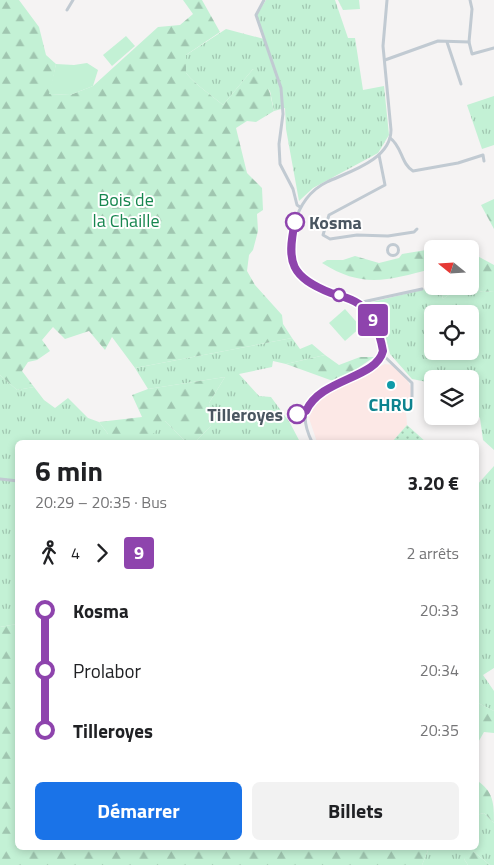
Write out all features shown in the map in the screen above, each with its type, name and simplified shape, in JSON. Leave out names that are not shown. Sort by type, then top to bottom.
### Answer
[{"type":"street","points":[[67,10],[74,0]]},
{"type":"street","points":[[264,0],[256,16],[281,88],[283,114],[279,144],[280,164],[300,208]]},
{"type":"street","points":[[387,0],[383,38],[390,138],[379,155],[321,185],[300,208],[290,242],[290,255],[294,269],[319,288],[358,303],[366,310],[376,326],[382,354],[412,383],[412,403]]},
{"type":"street","points":[[470,0],[472,12],[469,42],[472,54],[494,48]]},
{"type":"street","points":[[385,60],[438,42],[469,42]]},
{"type":"street","points":[[447,42],[461,84]]},
{"type":"street","points":[[390,138],[395,141],[407,168],[413,171],[458,163],[483,155],[484,161]]},
{"type":"street","points":[[379,155],[385,185],[329,215],[323,235],[330,239],[357,235],[388,236],[417,230]]},
{"type":"street","points":[[388,236],[391,245]]},
{"type":"street","points":[[358,303],[422,289]]},
{"type":"street","points":[[311,440],[305,425],[306,411],[314,396],[374,366],[382,354]]},
{"type":"street","points":[[0,479],[15,481]]},
{"type":"shaded area","points":[[385,364],[392,365],[407,379],[411,388],[411,398],[406,411],[407,425],[394,440],[316,440],[309,418],[318,397]]},
{"type":"green space","name":"Bois de la Chaille","points":[[0,0],[19,0],[39,27],[46,55],[56,64],[50,94],[70,95],[93,86],[158,27],[180,25],[193,14],[183,0],[202,0],[220,32],[186,55],[186,73],[223,105],[253,69],[266,82],[270,93],[274,111],[256,122],[247,121],[236,128],[247,173],[262,188],[263,210],[257,214],[258,231],[253,250],[249,255],[247,271],[255,285],[282,315],[283,324],[292,338],[135,368],[112,337],[105,350],[89,331],[65,339],[53,327],[42,340],[50,351],[37,360],[28,362],[22,371],[34,387],[17,390],[0,375]]},
{"type":"green space","points":[[266,0],[335,0],[348,38],[355,38],[363,90],[384,86],[389,135],[378,153],[313,188],[299,201],[286,129],[285,108],[274,111],[270,91],[253,69],[223,105],[186,73],[186,55],[226,29],[264,39],[257,15]]},
{"type":"green space","points":[[338,0],[359,0],[360,9],[343,10]]},
{"type":"green space","points":[[126,36],[135,46],[112,66],[103,55]]},
{"type":"green space","points":[[87,63],[98,70],[93,86],[70,95],[49,94],[56,64],[74,65]]},
{"type":"green space","points":[[494,96],[494,145],[482,149],[467,105]]},
{"type":"green space","points":[[494,199],[494,229],[481,205]]},
{"type":"green space","points":[[424,250],[424,271],[389,279],[363,279],[337,271],[322,263],[327,260],[343,260],[355,256],[379,263],[399,258],[402,254]]},
{"type":"green space","points":[[479,257],[494,265],[494,291],[479,291]]},
{"type":"green space","points":[[424,289],[424,295],[441,295],[443,299],[449,295],[479,295],[479,291],[494,291],[494,450],[483,440],[479,417],[479,370],[424,370],[424,381],[412,379],[390,354],[384,331],[377,317],[364,304]]},
{"type":"green space","points":[[345,309],[361,327],[345,341],[329,323]]},
{"type":"green space","points":[[292,338],[300,349],[312,344],[325,355],[286,364],[273,361],[272,367],[239,374],[259,396],[271,397],[290,423],[299,440],[197,440],[211,426],[209,403],[225,377],[148,389],[135,368]]},
{"type":"green space","points":[[325,355],[339,365],[360,357],[374,357],[348,375],[333,381],[286,364]]},
{"type":"green space","points":[[0,375],[17,390],[34,387],[44,400],[55,408],[68,398],[88,418],[99,422],[108,434],[165,421],[184,440],[15,440],[15,624],[0,627]]},
{"type":"green space","points":[[225,377],[209,403],[211,426],[197,440],[184,440],[165,421],[152,435],[108,434],[99,422],[142,417],[132,395],[148,389]]},
{"type":"green space","points":[[407,425],[424,440],[394,440]]},
{"type":"green space","points":[[494,466],[494,668],[483,675],[494,691],[494,711],[479,704],[479,483]]},
{"type":"green space","points":[[15,624],[15,850],[428,850],[422,865],[0,865],[0,627]]},
{"type":"green space","points":[[479,704],[494,711],[494,733],[484,732],[479,741]]},
{"type":"green space","points":[[479,782],[490,793],[492,798],[494,823],[484,813],[479,814]]},
{"type":"green space","points":[[484,813],[494,823],[494,865],[490,865],[474,852],[464,859],[468,865],[422,865],[428,850],[479,850],[479,814]]},
{"type":"green space","points":[[474,852],[490,865],[468,865],[464,859],[467,853]]},
{"type":"bus line","name":"9","points":[[295,222],[290,242],[290,255],[294,269],[319,288],[358,303],[366,310],[376,326],[383,351],[374,366],[314,396],[306,411],[297,414]]},
{"type":"place","name":"Kosma","points":[[295,222]]},
{"type":"place","name":"CHRU","points":[[391,385]]},
{"type":"place","name":"Tilleroyes","points":[[297,414]]}]
